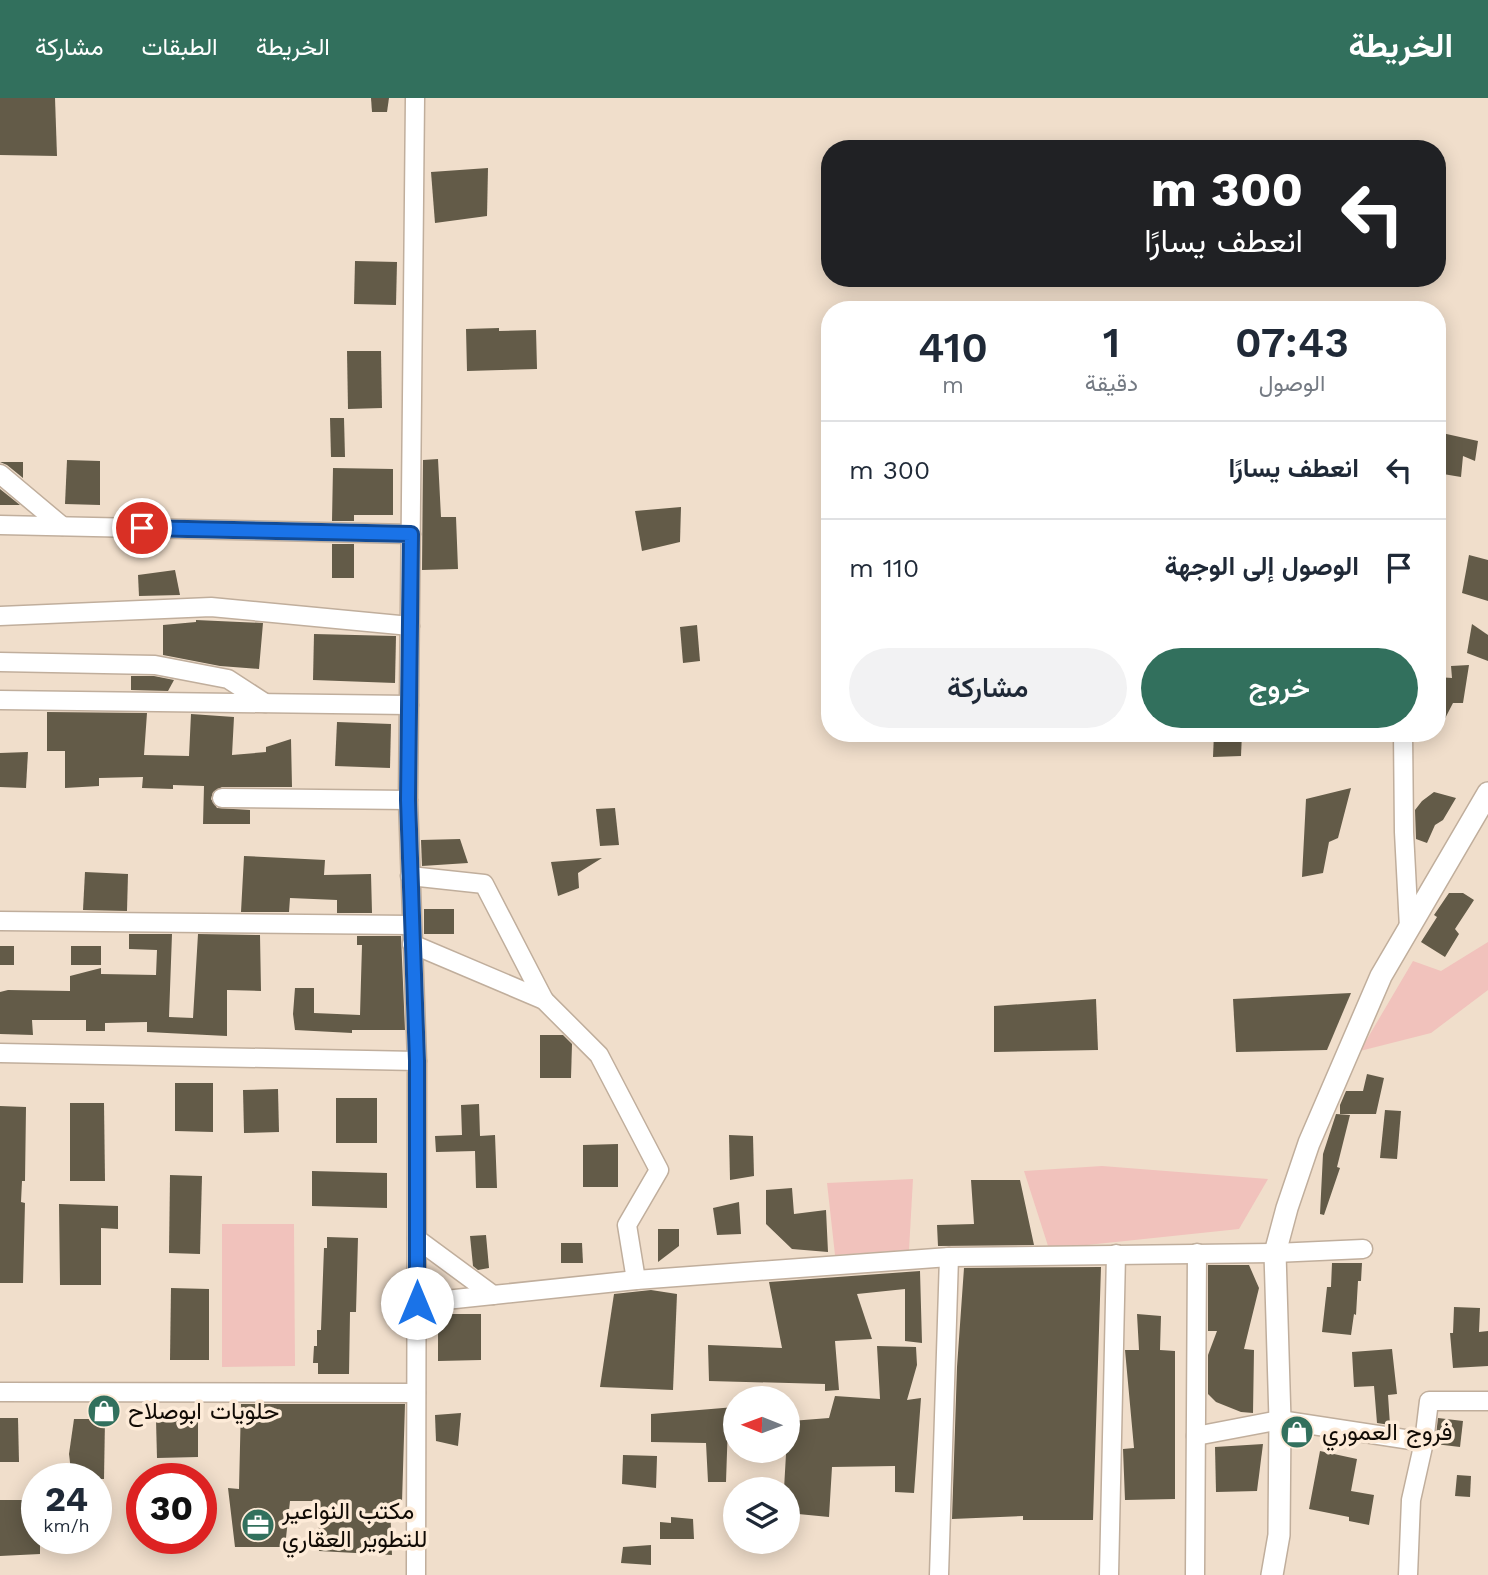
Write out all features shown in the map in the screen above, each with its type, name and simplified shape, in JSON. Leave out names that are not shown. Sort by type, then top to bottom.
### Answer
[{"type":"street","points":[[415,98],[408,800],[417,1061],[416,1575]]},
{"type":"street","points":[[0,474],[62,526]]},
{"type":"street","points":[[0,525],[411,534]]},
{"type":"street","points":[[0,616],[211,607],[410,626]]},
{"type":"street","points":[[0,662],[155,665],[228,679],[266,704]]},
{"type":"street","points":[[0,700],[409,705]]},
{"type":"street","points":[[1403,742],[1409,928]]},
{"type":"street","points":[[1272,1575],[1279,1535],[1280,1420],[1275,1252],[1309,1143],[1381,976],[1488,793]]},
{"type":"street","points":[[222,798],[408,800]]},
{"type":"street","points":[[410,876],[484,884],[544,1000],[599,1055],[660,1170],[627,1226],[636,1280]]},
{"type":"street","points":[[0,921],[411,925]]},
{"type":"street","points":[[412,944],[544,1000]]},
{"type":"street","points":[[0,1053],[417,1061]]},
{"type":"street","points":[[417,1239],[493,1295]]},
{"type":"street","points":[[417,1303],[636,1280],[949,1256],[1363,1249]]},
{"type":"street","points":[[1195,1575],[1197,1253]]},
{"type":"street","points":[[1110,1575],[1116,1254]]},
{"type":"street","points":[[939,1575],[949,1256]]},
{"type":"street","points":[[0,1392],[416,1393]]},
{"type":"street","points":[[1410,1574],[1411,1500],[1424,1442],[1429,1401],[1488,1401]]},
{"type":"street","points":[[1196,1436],[1280,1420],[1424,1442]]},
{"type":"shaded area","points":[[1488,942],[1488,990],[1431,1033],[1360,1051],[1413,961],[1441,971]]},
{"type":"shaded area","points":[[1102,1166],[1268,1179],[1239,1229],[1049,1249],[1024,1171]]},
{"type":"shaded area","points":[[913,1179],[909,1250],[835,1255],[827,1183]]},
{"type":"shaded area","points":[[222,1224],[294,1224],[295,1366],[222,1367]]},
{"type":"building","points":[[0,98],[55,98],[57,156],[0,155]]},
{"type":"building","points":[[371,98],[389,98],[387,112],[372,112]]},
{"type":"building","points":[[488,168],[487,216],[435,223],[431,172]]},
{"type":"building","points":[[355,261],[397,262],[396,305],[354,304]]},
{"type":"building","points":[[499,328],[499,331],[536,330],[537,369],[467,371],[466,329]]},
{"type":"building","points":[[347,351],[381,351],[382,408],[348,409]]},
{"type":"building","points":[[330,418],[344,418],[345,457],[331,457]]},
{"type":"building","points":[[1446,434],[1478,441],[1475,461],[1463,456],[1461,477],[1446,474]]},
{"type":"building","points":[[438,459],[441,517],[456,517],[458,569],[422,570],[423,460]]},
{"type":"building","points":[[67,460],[100,461],[100,505],[65,504]]},
{"type":"building","points":[[0,462],[23,462],[23,478],[7,465]]},
{"type":"building","points":[[333,468],[393,469],[393,515],[354,515],[354,521],[332,521]]},
{"type":"building","points":[[0,489],[20,505],[0,505]]},
{"type":"building","points":[[681,507],[680,542],[642,551],[635,511]]},
{"type":"building","points":[[332,544],[354,544],[354,578],[332,578]]},
{"type":"building","points":[[1469,555],[1488,560],[1488,601],[1462,593]]},
{"type":"building","points":[[175,570],[180,595],[139,596],[138,575]]},
{"type":"building","points":[[196,620],[263,623],[259,669],[220,666],[163,655],[163,625]]},
{"type":"building","points":[[1472,624],[1488,635],[1488,661],[1467,653]]},
{"type":"building","points":[[697,625],[700,661],[683,663],[680,627]]},
{"type":"building","points":[[314,634],[396,636],[395,683],[313,680]]},
{"type":"building","points":[[1469,665],[1463,703],[1453,703],[1446,717],[1446,678],[1452,678],[1451,666]]},
{"type":"building","points":[[131,676],[154,676],[174,680],[168,691],[131,690]]},
{"type":"building","points":[[47,712],[147,713],[144,755],[189,756],[191,714],[234,717],[232,755],[266,752],[266,747],[291,739],[292,787],[222,787],[213,792],[211,799],[217,808],[250,810],[250,824],[203,824],[204,786],[142,788],[143,777],[99,778],[99,786],[65,788],[65,751],[47,751]]},
{"type":"building","points":[[337,722],[391,724],[390,768],[335,766]]},
{"type":"building","points":[[1214,742],[1242,742],[1241,756],[1213,757]]},
{"type":"building","points":[[28,752],[26,788],[0,787],[0,753]]},
{"type":"building","points":[[1351,788],[1338,838],[1329,842],[1323,873],[1302,877],[1306,799]]},
{"type":"building","points":[[1434,792],[1456,798],[1443,820],[1435,825],[1427,843],[1416,839],[1415,810]]},
{"type":"building","points":[[615,808],[619,845],[600,846],[596,809]]},
{"type":"building","points":[[460,839],[468,863],[422,866],[421,840]]},
{"type":"building","points":[[244,856],[325,860],[324,875],[371,874],[372,913],[337,913],[337,900],[290,898],[289,912],[241,912]]},
{"type":"building","points":[[602,858],[578,873],[579,888],[558,896],[551,862]]},
{"type":"building","points":[[85,872],[128,874],[127,911],[83,910]]},
{"type":"building","points":[[1449,893],[1463,893],[1474,900],[1455,929],[1459,934],[1445,957],[1421,942],[1437,917],[1434,915]]},
{"type":"building","points":[[424,909],[454,909],[454,934],[424,934]]},
{"type":"building","points":[[129,934],[172,934],[169,1017],[193,1018],[198,934],[260,935],[261,991],[227,990],[227,1036],[147,1032],[147,1022],[105,1023],[105,1031],[86,1031],[86,1020],[32,1020],[33,1035],[0,1034],[0,992],[70,991],[70,976],[101,968],[101,974],[156,975],[157,950],[129,949]]},
{"type":"building","points":[[357,936],[401,936],[405,1030],[352,1030],[352,1033],[295,1030],[295,988],[314,988],[314,1013],[360,1015],[362,945],[357,945]]},
{"type":"building","points":[[0,946],[14,946],[14,965],[0,965]]},
{"type":"building","points":[[71,946],[101,946],[101,965],[71,965]]},
{"type":"building","points":[[1351,993],[1327,1050],[1236,1052],[1233,999]]},
{"type":"building","points":[[1096,999],[1098,1050],[994,1052],[994,1006]]},
{"type":"building","points":[[540,1035],[563,1035],[572,1044],[571,1078],[540,1078]]},
{"type":"building","points":[[1367,1074],[1384,1078],[1376,1114],[1340,1114],[1340,1105],[1346,1091],[1363,1091]]},
{"type":"building","points":[[175,1083],[213,1083],[213,1132],[175,1131]]},
{"type":"building","points":[[278,1089],[279,1132],[244,1133],[243,1090]]},
{"type":"building","points":[[336,1098],[377,1098],[377,1143],[336,1143]]},
{"type":"building","points":[[70,1103],[104,1103],[105,1181],[70,1181]]},
{"type":"building","points":[[479,1104],[480,1136],[495,1135],[497,1188],[476,1188],[475,1151],[436,1152],[435,1136],[462,1135],[461,1105]]},
{"type":"building","points":[[0,1106],[26,1107],[25,1181],[22,1181],[21,1202],[25,1203],[23,1283],[0,1283]]},
{"type":"building","points":[[1385,1110],[1401,1111],[1397,1159],[1380,1158]]},
{"type":"building","points":[[1336,1114],[1350,1115],[1337,1167],[1340,1168],[1324,1215],[1320,1214],[1323,1154]]},
{"type":"building","points":[[729,1135],[753,1136],[754,1176],[730,1180]]},
{"type":"building","points":[[618,1144],[618,1187],[583,1187],[583,1145]]},
{"type":"building","points":[[312,1171],[387,1173],[387,1208],[312,1206]]},
{"type":"building","points":[[170,1175],[202,1176],[200,1254],[169,1253]]},
{"type":"building","points":[[971,1180],[1020,1180],[1034,1245],[938,1246],[937,1225],[974,1224]]},
{"type":"building","points":[[792,1188],[794,1214],[826,1210],[828,1252],[792,1249],[766,1224],[766,1190]]},
{"type":"building","points":[[739,1202],[741,1234],[717,1235],[713,1208]]},
{"type":"building","points":[[59,1204],[118,1206],[118,1229],[101,1228],[101,1285],[60,1285]]},
{"type":"building","points":[[658,1229],[679,1229],[679,1246],[658,1262]]},
{"type":"building","points":[[486,1235],[489,1268],[478,1270],[473,1266],[470,1236]]},
{"type":"building","points":[[327,1237],[358,1238],[356,1312],[350,1312],[349,1374],[318,1374],[318,1363],[313,1363],[317,1330],[321,1330],[324,1248],[327,1248]]},
{"type":"building","points":[[561,1243],[582,1243],[583,1263],[561,1263]]},
{"type":"building","points":[[1332,1263],[1362,1263],[1351,1335],[1322,1332],[1327,1287],[1331,1287]]},
{"type":"building","points":[[1208,1265],[1249,1265],[1259,1288],[1244,1349],[1254,1350],[1253,1413],[1241,1412],[1216,1402],[1208,1394],[1208,1355],[1217,1331],[1208,1331]]},
{"type":"building","points":[[1101,1267],[1093,1520],[1023,1520],[1023,1516],[952,1519],[957,1367],[964,1268]]},
{"type":"building","points":[[920,1271],[922,1343],[905,1341],[905,1289],[857,1294],[872,1339],[835,1341],[839,1390],[825,1391],[825,1384],[709,1381],[708,1345],[782,1348],[769,1282]]},
{"type":"building","points":[[171,1288],[209,1289],[209,1360],[170,1360]]},
{"type":"building","points":[[651,1290],[677,1294],[673,1390],[600,1387],[614,1294]]},
{"type":"building","points":[[1454,1307],[1480,1308],[1479,1332],[1488,1331],[1488,1366],[1453,1368],[1450,1333],[1453,1333]]},
{"type":"building","points":[[438,1314],[481,1314],[481,1360],[438,1361]]},
{"type":"building","points":[[1137,1314],[1161,1316],[1160,1350],[1175,1351],[1175,1499],[1125,1500],[1123,1449],[1134,1448],[1125,1350],[1139,1350]]},
{"type":"building","points":[[877,1346],[916,1347],[917,1365],[907,1400],[921,1398],[914,1493],[895,1492],[895,1466],[832,1467],[829,1517],[800,1514],[800,1477],[785,1477],[785,1463],[800,1463],[800,1420],[829,1418],[835,1396],[880,1399]]},
{"type":"building","points":[[1392,1349],[1397,1394],[1388,1395],[1390,1425],[1377,1423],[1374,1386],[1354,1387],[1352,1352]]},
{"type":"building","points":[[241,1404],[405,1404],[402,1502],[390,1502],[392,1555],[319,1551],[318,1501],[290,1501],[285,1547],[235,1547],[228,1488],[239,1489]]},
{"type":"building","points":[[723,1408],[723,1463],[727,1463],[726,1477],[723,1477],[723,1482],[708,1482],[706,1443],[651,1442],[651,1414]]},
{"type":"building","points":[[461,1413],[458,1446],[436,1441],[435,1415]]},
{"type":"building","points":[[0,1418],[18,1418],[19,1462],[0,1462]]},
{"type":"building","points":[[1438,1418],[1463,1421],[1460,1447],[1435,1444]]},
{"type":"building","points":[[74,1419],[105,1419],[104,1463],[70,1463]]},
{"type":"building","points":[[156,1420],[198,1420],[198,1457],[157,1458]]},
{"type":"building","points":[[1263,1444],[1257,1491],[1216,1492],[1215,1447]]},
{"type":"building","points":[[1320,1451],[1357,1459],[1351,1491],[1374,1495],[1369,1525],[1349,1521],[1349,1517],[1309,1509]]},
{"type":"building","points":[[623,1455],[657,1456],[656,1488],[622,1484]]},
{"type":"building","points":[[1457,1475],[1471,1476],[1470,1497],[1455,1496]]},
{"type":"building","points":[[0,1500],[21,1500],[21,1554],[40,1554],[0,1556]]},
{"type":"building","points":[[671,1517],[693,1519],[694,1539],[660,1539],[660,1522],[671,1523]]},
{"type":"building","points":[[651,1545],[651,1565],[621,1563],[623,1547]]},
{"type":"place","name":"حلويات ابوصلاح","points":[[104,1411]]},
{"type":"place","name":"فروج العموري","points":[[1297,1432]]},
{"type":"place","name":"مكتب النواعير للتطوير العقاري","points":[[258,1525]]},
{"type":"route","points":[[142,528],[411,534],[408,800],[417,1061],[417,1303]]}]
